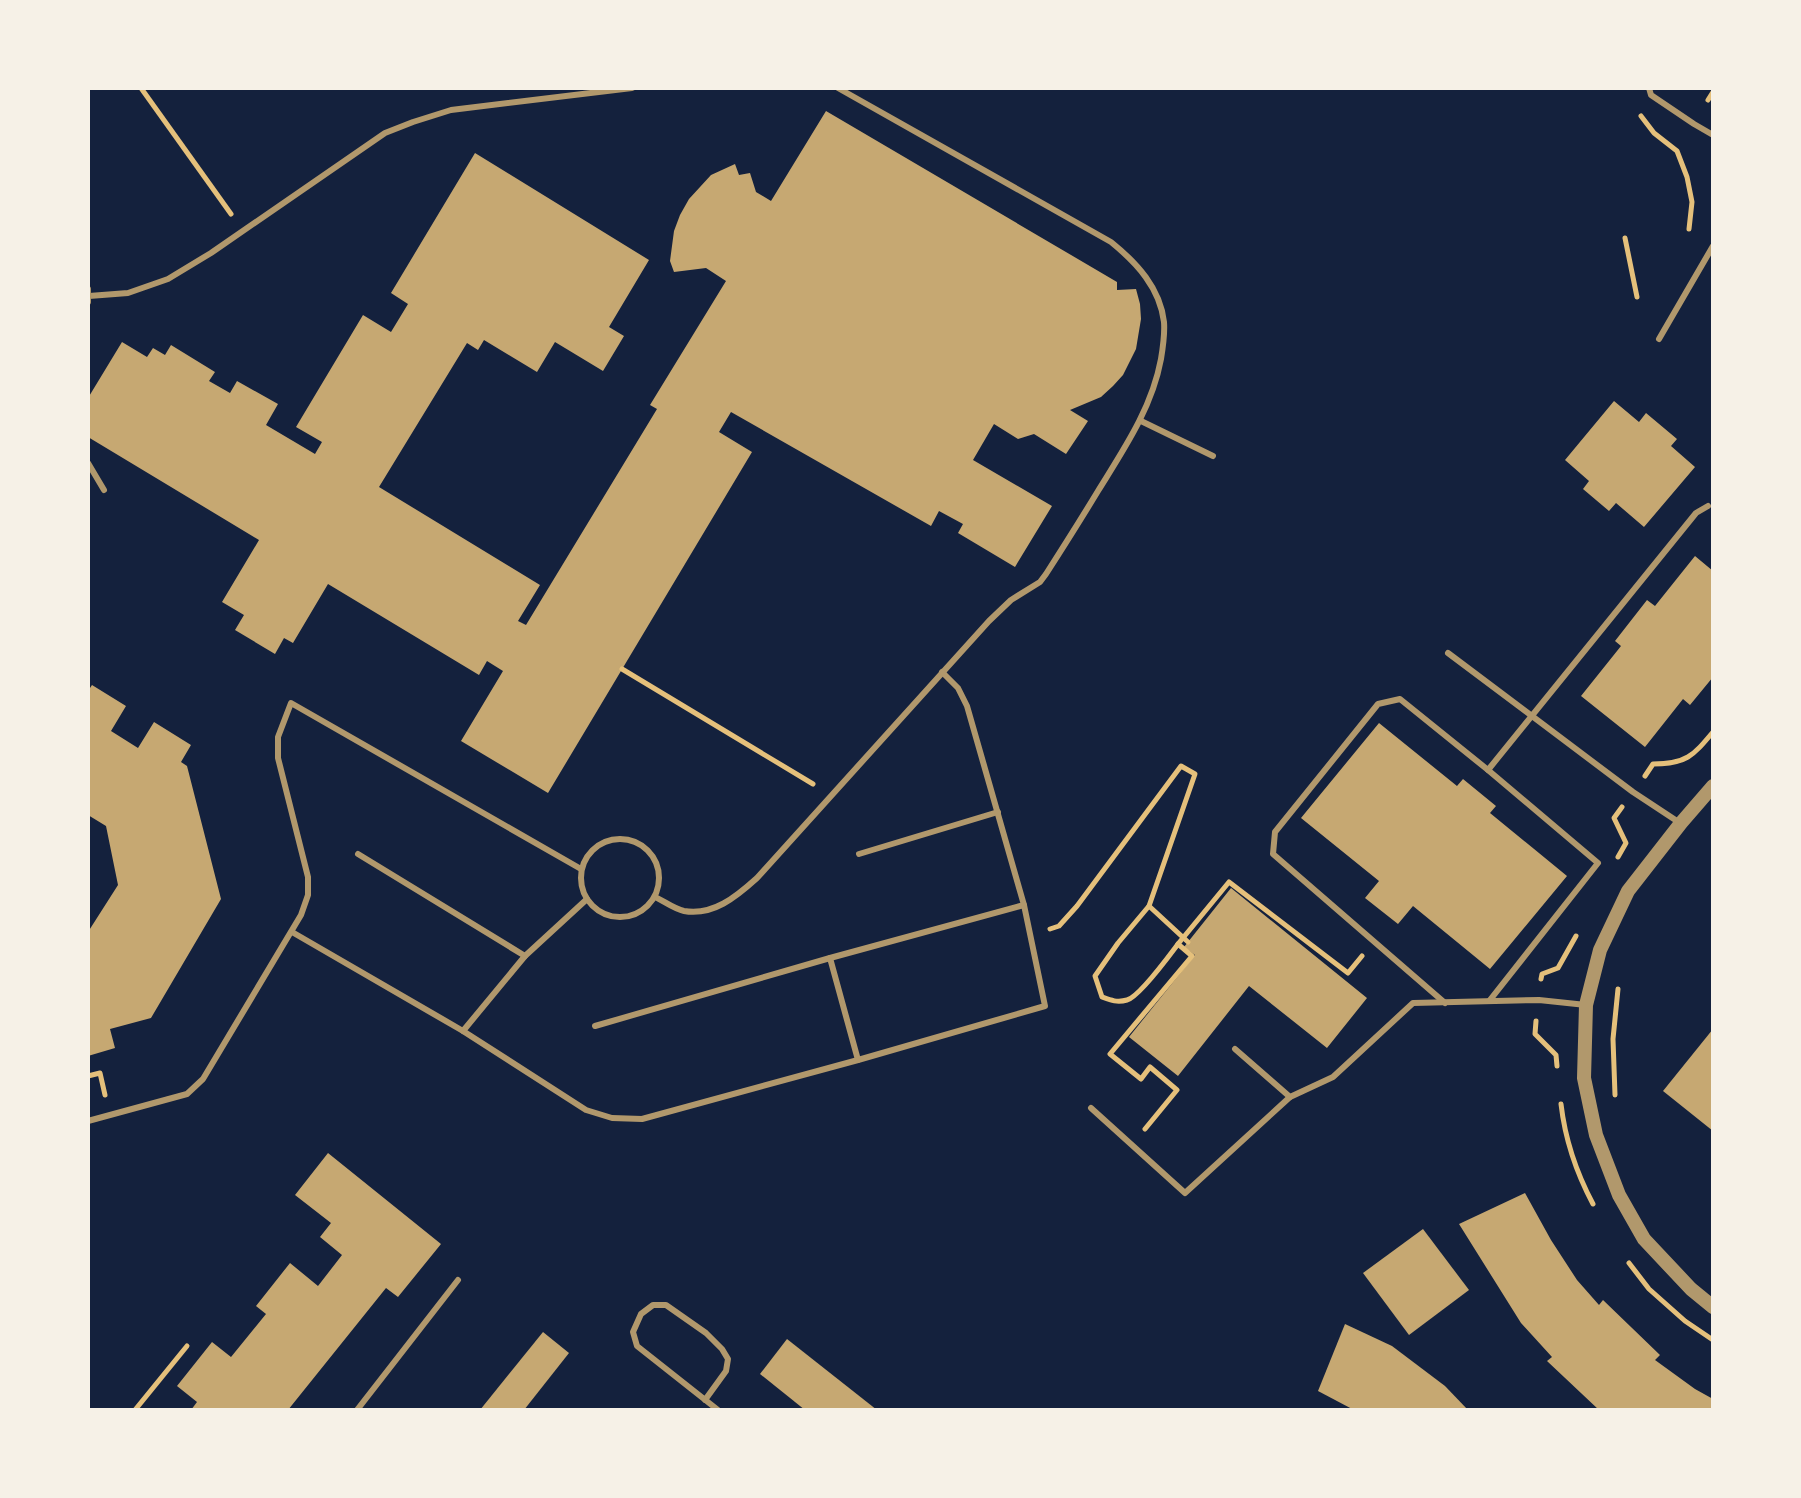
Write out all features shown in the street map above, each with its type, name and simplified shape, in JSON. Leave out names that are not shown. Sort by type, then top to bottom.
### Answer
[{"type":"street","points":[[1713,786],[1628,891],[1600,950],[1586,1005],[1584,1078],[1596,1135],[1619,1195],[1644,1239],[1691,1289],[1713,1307]]},
{"type":"lane","points":[[88,289],[88,299],[128,293],[168,279],[385,133],[413,122],[451,110],[632,88]]},
{"type":"lane","points":[[655,897],[681,911],[708,911],[739,894],[1011,600],[1040,582],[1141,421],[1158,372],[1164,321],[1156,294],[1132,260],[1111,242],[838,88]]},
{"type":"lane","points":[[1649,88],[1651,95],[1713,135]]},
{"type":"lane","points":[[1659,339],[1713,246]]},
{"type":"lane","points":[[1141,421],[1213,456]]},
{"type":"lane","points":[[88,463],[104,490]]},
{"type":"lane","points":[[1488,770],[1696,513],[1708,506]]},
{"type":"lane","points":[[1448,653],[1633,792],[1681,823]]},
{"type":"lane","points":[[292,932],[463,1031],[586,1110],[612,1118],[642,1119],[1045,1006],[1024,905],[967,706],[958,688],[942,672]]},
{"type":"lane","points":[[1445,1003],[1273,854],[1275,832],[1378,704],[1400,699],[1598,863],[1490,1000]]},
{"type":"lane","points":[[88,1121],[187,1094],[203,1079],[301,915],[308,895],[308,877],[278,758],[278,737],[291,703],[581,869]]},
{"type":"lane","points":[[859,854],[998,812]]},
{"type":"lane","points":[[607,841],[634,841],[645,847],[654,858],[660,884],[655,897],[637,914],[625,918],[612,917],[590,905],[580,882],[581,869],[595,847],[607,841]]},
{"type":"lane","points":[[358,854],[525,956]]},
{"type":"lane","points":[[463,1031],[525,956],[587,899]]},
{"type":"lane","points":[[595,1026],[1024,905]]},
{"type":"lane","points":[[830,958],[858,1060]]},
{"type":"lane","points":[[1091,1108],[1185,1193],[1290,1097],[1333,1077],[1413,1003],[1539,1000],[1586,1005]]},
{"type":"lane","points":[[1235,1049],[1290,1097]]},
{"type":"lane","points":[[357,1410],[458,1280]]},
{"type":"lane","points":[[705,1400],[726,1371],[728,1359],[706,1333],[666,1305],[653,1305],[641,1314],[633,1332],[637,1346],[705,1400],[718,1410]]},
{"type":"path","points":[[141,88],[243,231]]},
{"type":"path","points":[[1708,100],[1713,92]]},
{"type":"path","points":[[1636,110],[1654,133],[1677,151],[1692,202],[1689,229]]},
{"type":"path","points":[[1625,238],[1637,297]]},
{"type":"path","points":[[622,669],[832,795]]},
{"type":"path","points":[[1030,935],[1059,926],[1077,906],[1181,766],[1195,774],[1149,906],[1095,976],[1102,997],[1116,1002],[1130,1000],[1229,882],[1348,973],[1374,942]]},
{"type":"path","points":[[1149,906],[1188,942]]},
{"type":"path","points":[[1132,1145],[1177,1090],[1150,1067],[1141,1079],[1110,1054],[1192,956],[1178,944]]},
{"type":"path","points":[[1616,1104],[1613,1039],[1619,981]]},
{"type":"path","points":[[88,1076],[100,1073],[109,1115]]},
{"type":"path","points":[[135,1410],[187,1346]]},
{"type":"building","points":[[826,111],[1117,282],[1117,290],[1136,289],[1141,319],[1136,349],[1123,375],[1113,386],[1101,397],[1070,410],[1088,421],[1066,454],[1034,434],[1018,439],[994,424],[973,460],[1052,506],[1015,567],[958,533],[963,524],[939,511],[931,526],[731,412],[719,432],[752,452],[548,793],[461,741],[503,671],[487,661],[479,675],[328,584],[293,643],[284,638],[275,654],[235,630],[244,615],[222,602],[259,540],[88,437],[88,398],[122,342],[147,357],[153,348],[165,355],[171,345],[215,372],[209,381],[230,393],[237,381],[278,404],[266,425],[315,454],[322,442],[296,427],[363,315],[391,332],[408,304],[391,293],[475,153],[649,260],[609,327],[624,336],[603,371],[555,342],[537,372],[484,340],[478,350],[467,343],[379,487],[540,585],[518,621],[526,625],[657,409],[650,405],[726,281],[706,268],[674,272],[670,261],[674,231],[689,199],[711,175],[735,164],[739,175],[750,173],[756,192],[771,201]]},
{"type":"building","points":[[1614,401],[1639,422],[1646,413],[1677,439],[1671,446],[1695,467],[1644,527],[1616,503],[1609,511],[1583,489],[1589,481],[1565,460]]},
{"type":"building","points":[[1695,556],[1713,571],[1713,677],[1690,705],[1683,699],[1645,747],[1581,696],[1621,646],[1615,641],[1647,600],[1655,606]]},
{"type":"building","points":[[92,685],[126,706],[111,731],[138,748],[154,722],[191,745],[181,762],[187,766],[221,899],[151,1018],[110,1029],[115,1048],[88,1056],[88,932],[118,885],[106,826],[88,815],[88,691]]},
{"type":"building","points":[[1379,723],[1457,786],[1463,779],[1496,806],[1490,813],[1567,876],[1490,969],[1413,906],[1398,924],[1365,898],[1379,881],[1301,818]]},
{"type":"building","points":[[1231,888],[1367,998],[1327,1048],[1249,986],[1178,1076],[1129,1037],[1195,955],[1184,947]]},
{"type":"building","points":[[1713,1029],[1713,1131],[1663,1091]]},
{"type":"building","points":[[328,1153],[441,1244],[398,1297],[386,1288],[288,1410],[191,1410],[197,1402],[177,1386],[212,1342],[231,1357],[266,1314],[256,1306],[290,1263],[318,1286],[342,1255],[320,1237],[331,1223],[295,1195]]},
{"type":"building","points":[[1525,1193],[1577,1280],[1599,1305],[1603,1300],[1660,1355],[1655,1360],[1713,1399],[1713,1410],[1599,1410],[1547,1361],[1552,1357],[1521,1323],[1459,1224]]},
{"type":"building","points":[[1423,1229],[1469,1290],[1409,1335],[1363,1273]]},
{"type":"building","points":[[1345,1324],[1392,1346],[1445,1386],[1468,1410],[1354,1410],[1318,1391]]},
{"type":"building","points":[[543,1332],[569,1353],[524,1410],[480,1410]]},
{"type":"building","points":[[787,1339],[877,1410],[805,1410],[760,1374]]}]
